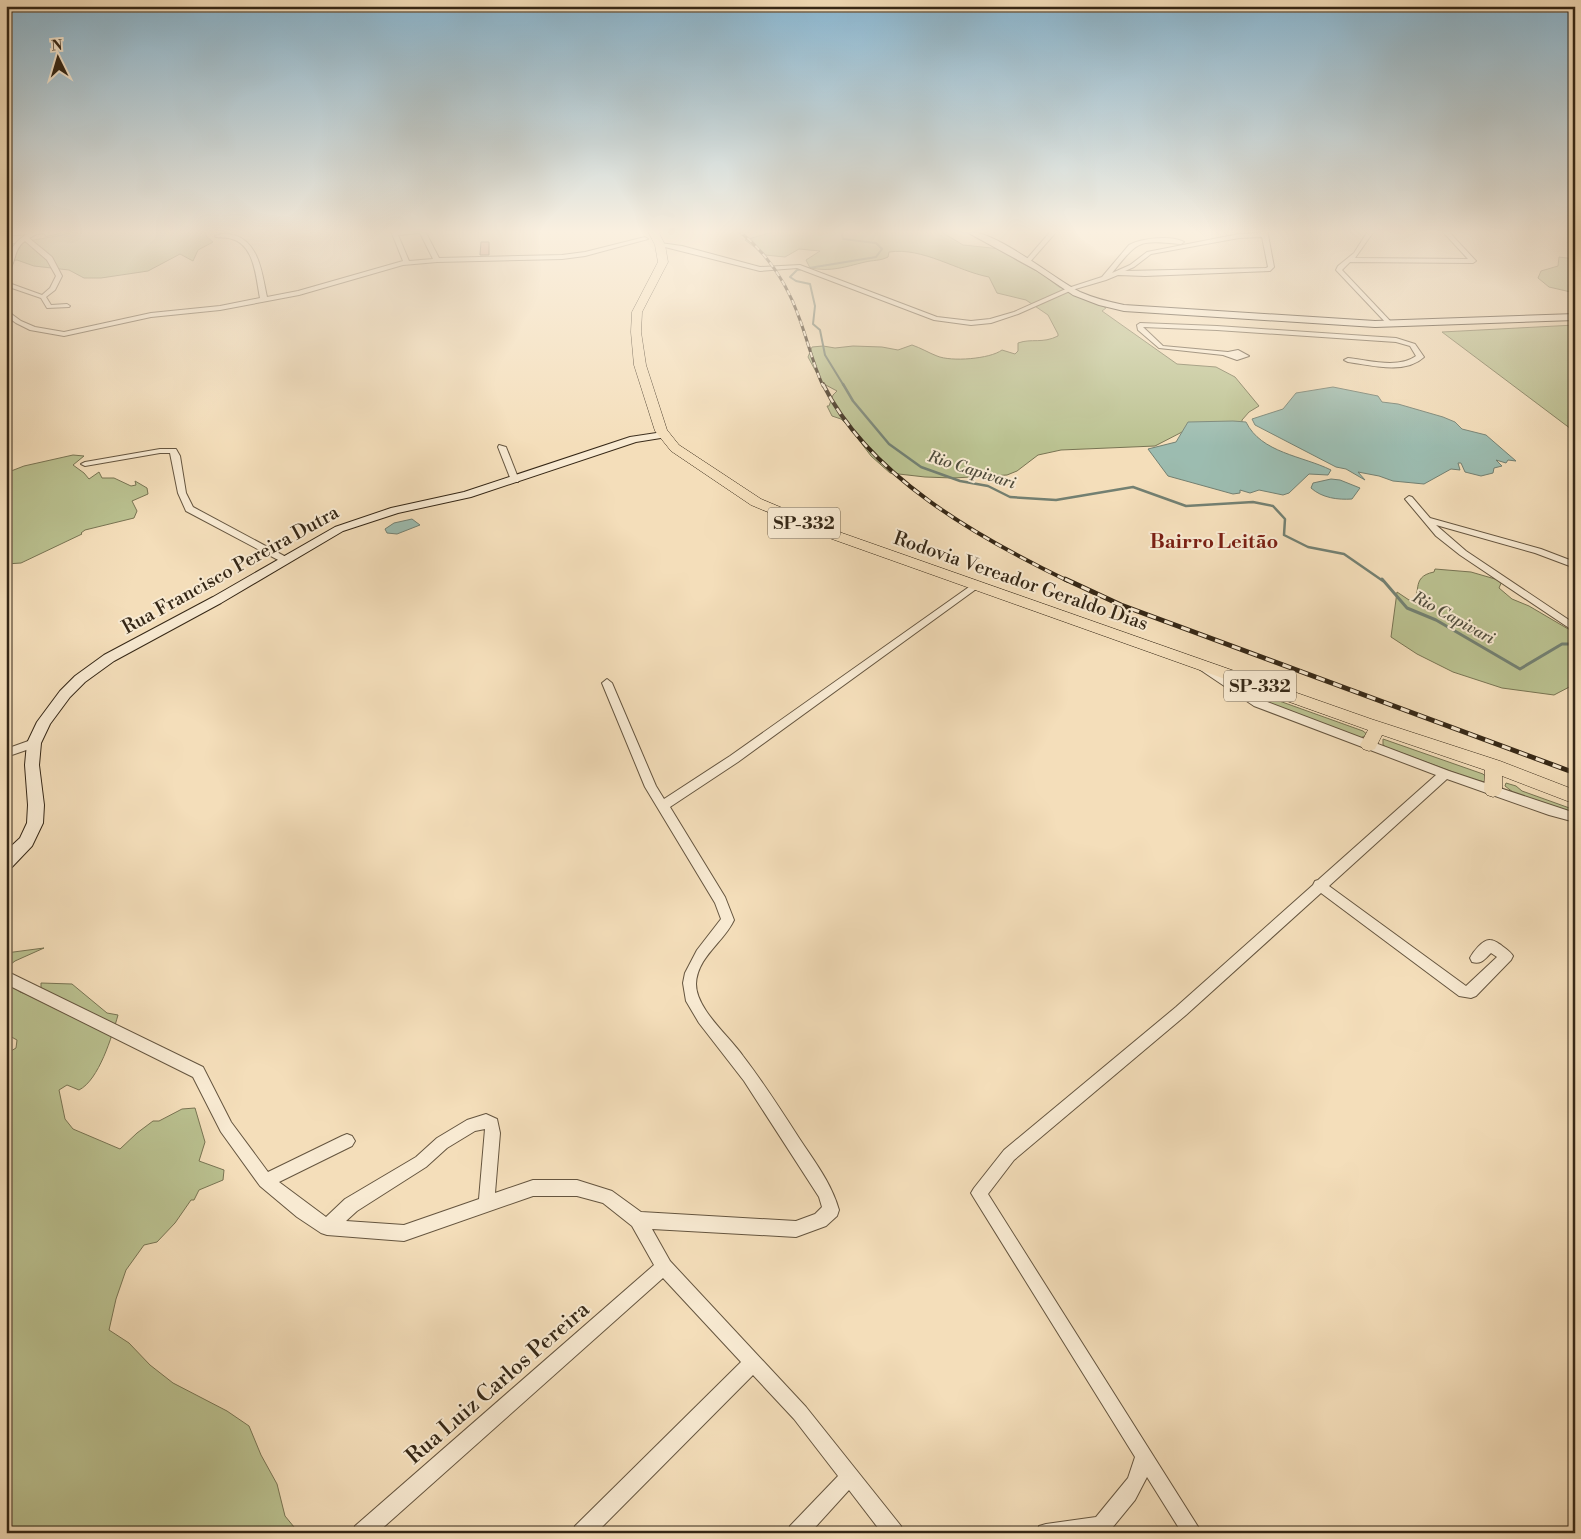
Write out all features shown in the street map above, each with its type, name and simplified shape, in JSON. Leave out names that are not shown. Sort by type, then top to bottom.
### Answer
[{"type":"main road","name":"Rodovia Vereador Geraldo Dias","points":[[641,303],[635,320],[640,365],[657,424],[663,435],[683,454],[766,507],[836,536],[1377,728],[1494,766],[1575,797]]},
{"type":"main road","points":[[1369,745],[1377,728]]},
{"type":"main road","points":[[1493,790],[1494,766]]},
{"type":"street","points":[[46,303],[49,307],[67,306]]},
{"type":"street","points":[[6,312],[17,322],[26,326],[52,334],[64,334],[151,315],[214,309],[248,303]]},
{"type":"street","points":[[894,303],[936,319],[951,322],[991,320],[1016,313],[1039,303]]},
{"type":"street","points":[[1104,303],[1124,308],[1390,324],[1575,318]]},
{"type":"street","points":[[1370,303],[1390,324]]},
{"type":"street","points":[[1213,314],[1217,328]]},
{"type":"street","points":[[1224,315],[1229,328]]},
{"type":"street","points":[[1229,354],[1161,347],[1140,329],[1140,325],[1229,328],[1404,340],[1413,345],[1420,357],[1416,362],[1401,364],[1348,360]]},
{"type":"street","name":"Rua Francisco Pereira Dutra","points":[[634,439],[657,424]]},
{"type":"street","name":"Rua Francisco Pereira Dutra","points":[[6,862],[26,842],[35,824],[36,805],[32,765],[34,743],[44,722],[60,701],[92,670],[109,658],[217,600],[338,528],[395,510],[467,495],[634,439],[663,435]]},
{"type":"street","points":[[502,447],[515,480]]},
{"type":"street","points":[[85,464],[160,451],[173,451],[176,456],[182,493],[189,508],[285,560]]},
{"type":"street","points":[[1409,499],[1439,534],[1463,553],[1575,629]]},
{"type":"street","points":[[1427,520],[1538,551],[1575,565]]},
{"type":"street","points":[[663,806],[713,774],[976,585]]},
{"type":"street","points":[[1566,622],[1575,614]]},
{"type":"street","points":[[1200,664],[1258,703],[1445,774],[1575,818]]},
{"type":"street","points":[[607,683],[651,787],[721,901],[728,920],[705,948],[692,972],[689,991],[699,1010],[737,1059],[826,1193],[831,1210],[820,1220],[796,1229],[638,1220]]},
{"type":"street","points":[[6,754],[34,743]]},
{"type":"street","points":[[1193,1533],[980,1192],[1009,1155],[1180,1011],[1445,774]]},
{"type":"street","points":[[1320,885],[1464,992],[1471,992],[1506,956],[1490,945],[1477,958]]},
{"type":"street","points":[[6,977],[198,1072],[226,1127],[265,1181],[303,1212],[327,1227],[404,1233],[533,1188],[577,1188],[607,1196],[638,1220],[664,1267],[800,1413],[848,1477],[894,1533]]},
{"type":"street","points":[[327,1227],[351,1205],[421,1162],[442,1143],[472,1125],[486,1121],[492,1124],[493,1133],[486,1205]]},
{"type":"street","points":[[265,1181],[347,1141]]},
{"type":"street","name":"Rua Luiz Carlos Pereira","points":[[362,1533],[664,1267]]},
{"type":"street","points":[[582,1533],[753,1362]]},
{"type":"street","points":[[1046,1533],[1101,1526],[1131,1492],[1143,1467],[1144,1456]]},
{"type":"street","points":[[797,1533],[848,1477]]},
{"type":"green space","points":[[1030,303],[1097,303],[1106,308],[1102,311],[1177,364],[1216,367],[1235,377],[1259,406],[1249,412],[1242,420],[1242,427],[1184,431],[1155,446],[1061,450],[1038,455],[1017,471],[1007,475],[953,478],[925,477],[890,473],[871,456],[841,419],[832,416],[827,406],[829,406],[833,395],[837,391],[822,383],[808,357],[812,347],[823,346],[835,348],[853,346],[882,347],[898,350],[912,345],[934,355],[951,359],[989,356],[1002,350],[1015,354],[1018,351],[1018,343],[1047,340],[1058,336],[1048,315]]},
{"type":"green space","points":[[1575,325],[1575,432],[1442,332]]},
{"type":"green space","points":[[73,455],[84,456],[73,465],[89,479],[99,472],[102,478],[114,478],[131,486],[136,485],[135,481],[147,488],[148,494],[132,501],[137,511],[134,518],[85,530],[82,534],[21,563],[6,564],[6,473],[24,466]]},
{"type":"green space","points":[[1435,569],[1471,572],[1502,581],[1499,588],[1512,599],[1529,606],[1575,633],[1575,684],[1554,695],[1502,688],[1453,672],[1417,654],[1391,637],[1397,592],[1409,600],[1414,598],[1421,578],[1434,572]]},
{"type":"green space","points":[[1257,693],[1363,731],[1368,735],[1360,738],[1258,699]]},
{"type":"green space","points":[[1383,739],[1483,774],[1488,779],[1486,782],[1474,780],[1386,747],[1383,745]]},
{"type":"green space","points":[[1506,783],[1516,786],[1522,791],[1575,810],[1575,815],[1514,793],[1505,786]]},
{"type":"green space","points":[[44,948],[15,961],[6,968],[6,953]]},
{"type":"green space","points":[[6,980],[20,992],[41,999],[41,983],[72,984],[107,1013],[118,1015],[104,1057],[93,1077],[79,1090],[67,1085],[59,1090],[65,1119],[73,1129],[120,1149],[153,1121],[159,1121],[182,1109],[195,1108],[205,1142],[199,1161],[224,1170],[223,1180],[199,1190],[194,1200],[191,1200],[175,1223],[157,1242],[144,1245],[126,1270],[116,1299],[109,1330],[129,1343],[150,1365],[173,1383],[227,1411],[249,1426],[261,1455],[277,1484],[285,1516],[299,1533],[6,1533],[6,1054],[16,1048],[17,1040],[6,1034]]},
{"type":"shaded area","points":[[1333,387],[1378,396],[1382,402],[1398,404],[1443,417],[1455,422],[1462,429],[1486,435],[1516,461],[1508,460],[1506,463],[1496,460],[1502,466],[1494,468],[1493,473],[1481,476],[1465,472],[1461,463],[1458,463],[1460,470],[1451,469],[1424,484],[1393,481],[1358,472],[1365,480],[1255,425],[1252,419],[1283,409],[1296,393]]},
{"type":"shaded area","points":[[1188,422],[1246,422],[1262,441],[1272,447],[1331,470],[1328,475],[1309,474],[1289,493],[1283,495],[1259,490],[1250,493],[1240,490],[1240,493],[1233,494],[1168,476],[1148,449],[1176,442]]},
{"type":"shaded area","points":[[1331,479],[1340,480],[1360,488],[1352,499],[1336,499],[1325,496],[1311,488],[1313,483]]},
{"type":"shaded area","points":[[412,519],[420,525],[397,534],[387,533],[385,529],[394,523]]},
{"type":"waterway","name":"Rio Capivari","points":[[814,303],[813,324],[820,330],[825,355],[844,386]]},
{"type":"waterway","name":"Rio Capivari","points":[[843,384],[853,401],[889,444],[921,467],[960,481],[988,486],[1010,497],[1056,500],[1133,487],[1186,506],[1253,502],[1273,506],[1285,519],[1284,535],[1308,547],[1344,554],[1383,581]]},
{"type":"waterway","name":"Rio Capivari","points":[[1382,579],[1407,608],[1436,620],[1520,669],[1562,644],[1575,644]]},
{"type":"railway","points":[[793,303],[823,386]]},
{"type":"railway","points":[[823,384],[843,417],[868,448],[929,501],[998,545],[1068,581]]},
{"type":"railway","points":[[1065,579],[1121,605],[1575,773]]},
{"type":"district","name":"Bairro Leitão","points":[[1214,541]]}]
